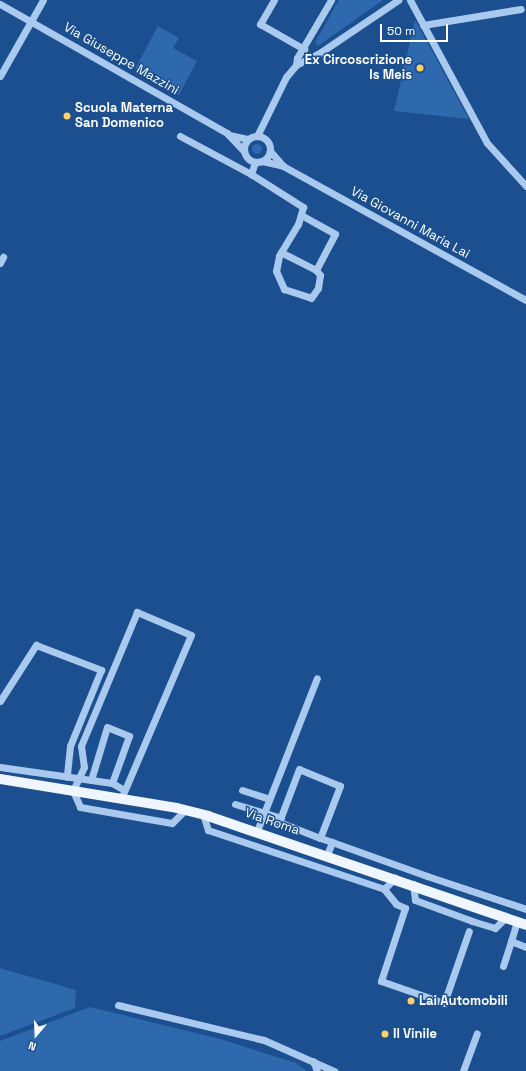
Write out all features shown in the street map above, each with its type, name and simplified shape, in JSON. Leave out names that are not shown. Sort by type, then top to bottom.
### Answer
[{"type":"main road","name":"Via Roma","points":[[0,779],[74,791],[123,794],[202,814],[395,878],[522,923]]},
{"type":"street","points":[[0,76],[43,0]]},
{"type":"street","points":[[274,0],[260,24],[318,54]]},
{"type":"street","points":[[296,65],[296,58],[305,46],[331,0]]},
{"type":"street","points":[[257,136],[286,77],[296,65],[318,54],[398,0]]},
{"type":"street","points":[[410,0],[488,144],[526,186]]},
{"type":"street","name":"Via Giuseppe Mazzini","points":[[0,4],[229,135],[243,150]]},
{"type":"street","points":[[423,25],[521,9]]},
{"type":"street","points":[[251,174],[258,162],[270,151],[265,138],[264,121]]},
{"type":"street","name":"Via Giuseppe Mazzini","points":[[229,135],[248,139]]},
{"type":"street","points":[[180,136],[251,174],[303,207],[301,215],[281,252],[276,271],[284,289],[311,298],[318,288],[320,275],[316,270],[281,252]]},
{"type":"street","points":[[258,162],[246,157],[243,150],[248,139],[257,136],[265,138]]},
{"type":"street","name":"Via Giovanni Maria Lai","points":[[270,151],[283,166]]},
{"type":"street","name":"Via Giovanni Maria Lai","points":[[258,162],[283,166],[526,300]]},
{"type":"street","points":[[301,215],[335,234],[316,270]]},
{"type":"street","points":[[0,767],[78,779],[112,783],[123,794],[191,635],[137,612],[81,746],[84,768],[78,779],[74,791],[80,807],[172,823],[185,810]]},
{"type":"street","points":[[0,700],[36,645],[101,670],[70,746],[67,777]]},
{"type":"street","points":[[257,831],[317,678]]},
{"type":"street","points":[[91,780],[107,726],[129,736],[112,783]]},
{"type":"street","points":[[320,838],[340,786],[299,769],[279,822],[320,838],[427,876],[526,909]]},
{"type":"street","points":[[53,788],[55,775]]},
{"type":"street","points":[[242,790],[269,799]]},
{"type":"street","points":[[235,804],[281,818]]},
{"type":"street","points":[[202,814],[208,830],[384,889],[396,904],[405,908],[381,981],[444,1003],[469,931]]},
{"type":"street","points":[[327,855],[332,842]]},
{"type":"street","points":[[374,871],[378,858]]},
{"type":"street","points":[[423,888],[427,876]]},
{"type":"street","points":[[384,889],[395,878]]},
{"type":"street","points":[[412,884],[415,900],[472,921],[495,928],[506,918]]},
{"type":"street","points":[[472,921],[475,892]]},
{"type":"street","points":[[503,966],[511,941],[522,923]]},
{"type":"street","points":[[511,941],[526,947]]},
{"type":"street","points":[[118,1005],[264,1040],[310,1059],[334,1071]]},
{"type":"street","points":[[463,1071],[477,1033]]},
{"type":"street","points":[[310,1059],[317,1071]]},
{"type":"shaded area","points":[[339,0],[383,0],[318,46],[315,42]]},
{"type":"shaded area","points":[[415,20],[469,119],[394,111]]},
{"type":"shaded area","points":[[158,26],[179,38],[173,48],[197,61],[179,95],[135,69]]},
{"type":"shaded area","points":[[255,144],[259,144],[261,145],[261,153],[255,154],[252,151],[252,147]]},
{"type":"shaded area","points":[[0,968],[76,990],[75,1008],[0,1036]]},
{"type":"shaded area","points":[[90,1007],[220,1039],[296,1063],[307,1071],[0,1071],[0,1041]]},
{"type":"place","name":"Ex Circoscrizione Is Meis","points":[[420,68]]},
{"type":"place","name":"Scuola Materna San Domenico","points":[[67,116]]},
{"type":"place","name":"Lai Automobili","points":[[411,1001]]},
{"type":"place","name":"Il Vinile","points":[[385,1034]]}]
